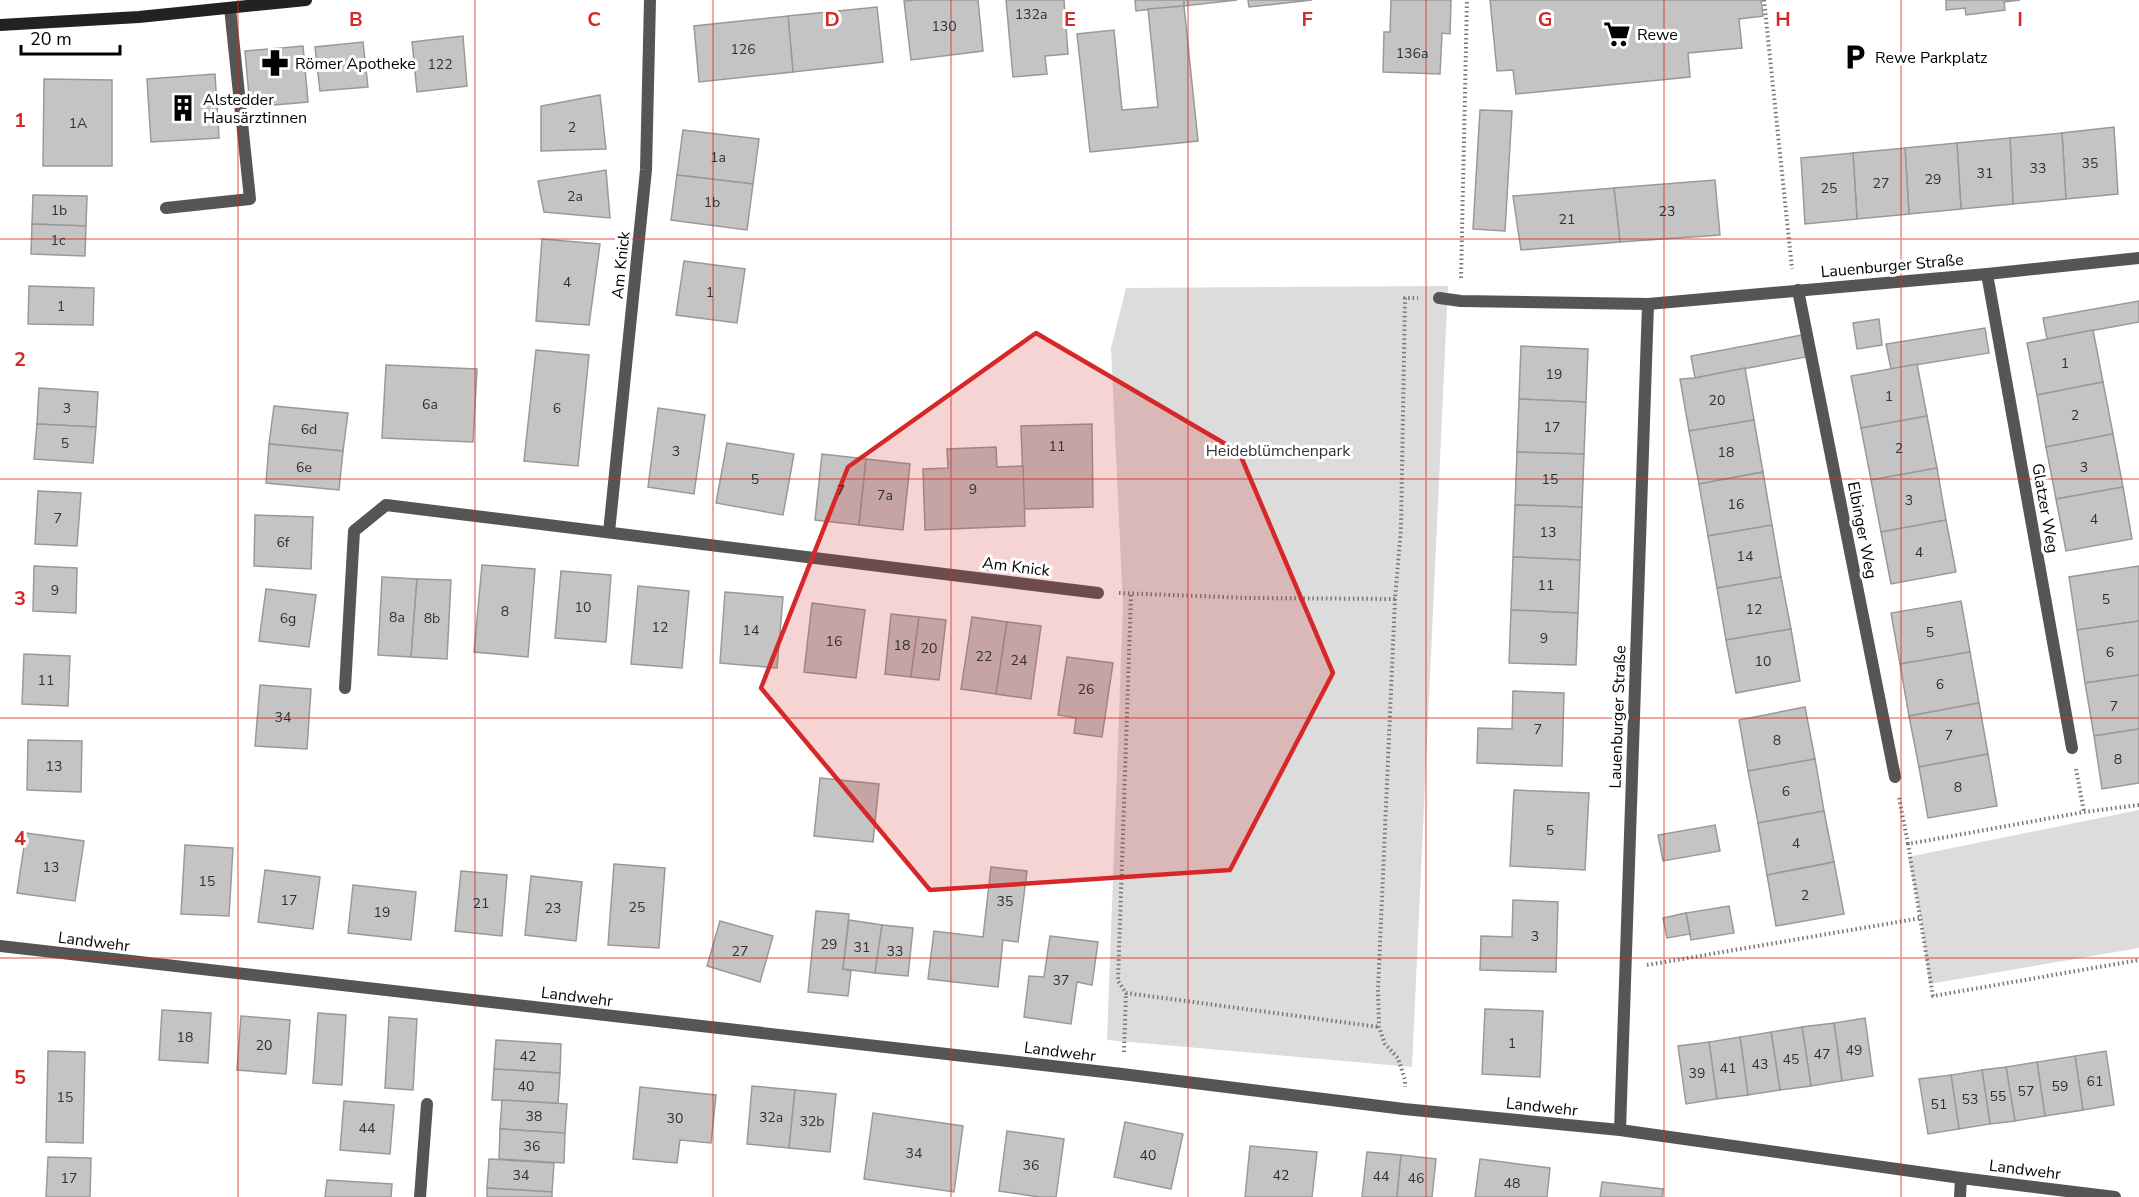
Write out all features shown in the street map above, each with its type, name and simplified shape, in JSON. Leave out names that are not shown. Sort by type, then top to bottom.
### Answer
[{"type":"street","points":[[0,25],[139,17],[306,0]]},
{"type":"street","name":"Am Knick","points":[[609,532],[646,170],[650,0]]},
{"type":"street","points":[[166,208],[250,199],[231,8]]},
{"type":"street","name":"Lauenburger Straße","points":[[1439,298],[1461,301],[1648,304],[2139,258]]},
{"type":"street","name":"Glatzer Weg","points":[[1987,274],[2072,748]]},
{"type":"street","name":"Elbinger Weg","points":[[1798,290],[1895,777]]},
{"type":"street","name":"Lauenburger Straße","points":[[1620,1130],[1648,304]]},
{"type":"street","name":"Am Knick","points":[[345,688],[354,531],[386,506],[1098,593]]},
{"type":"street","name":"Landwehr","points":[[0,946],[1122,1074],[1404,1109],[1620,1130],[1961,1178],[2115,1197]]},
{"type":"street","points":[[420,1197],[427,1104]]},
{"type":"street","points":[[1960,1197],[1961,1178]]},
{"type":"path","points":[[1461,301],[1467,0]]},
{"type":"path","points":[[1764,0],[1790,261],[1798,290]]},
{"type":"path","points":[[1404,1109],[1405,1080],[1398,1058],[1385,1044],[1379,1027],[1378,978],[1395,599],[1401,528],[1405,298],[1439,298]]},
{"type":"path","points":[[1098,593],[1395,599]]},
{"type":"path","points":[[1122,1074],[1126,993],[1118,981],[1131,595]]},
{"type":"path","points":[[2072,748],[2084,812]]},
{"type":"path","points":[[1895,777],[1933,996],[2139,960]]},
{"type":"path","points":[[1908,844],[2084,812],[2139,805]]},
{"type":"path","points":[[1625,968],[1921,918]]},
{"type":"path","points":[[1126,993],[1379,1027]]},
{"type":"highlighted area","points":[[1036,333],[1239,452],[1333,673],[1230,870],[930,890],[761,688],[848,467]]},
{"type":"green space","name":"Heideblümchenpark","points":[[1448,286],[1412,1067],[1107,1040],[1123,606],[1111,348],[1126,288]]},
{"type":"green space","points":[[2139,810],[2139,948],[1929,984],[1921,918],[1908,857]]},
{"type":"building","points":[[978,0],[983,51],[911,60],[904,1]]},
{"type":"building","points":[[1006,0],[1064,0],[1068,54],[1045,56],[1047,74],[1013,77]]},
{"type":"building","points":[[1135,0],[1184,0],[1184,6],[1136,11]]},
{"type":"building","points":[[1184,0],[1237,0],[1184,6]]},
{"type":"building","points":[[1248,0],[1312,0],[1249,7]]},
{"type":"building","points":[[1391,0],[1451,0],[1450,34],[1442,33],[1440,74],[1383,72],[1384,32],[1390,32]]},
{"type":"building","name":"Rewe","points":[[1490,0],[1761,0],[1763,16],[1739,19],[1742,48],[1688,53],[1690,77],[1516,94],[1513,70],[1497,71]]},
{"type":"building","points":[[1946,0],[2020,0],[2004,2],[2005,10],[1966,15],[1965,8],[1946,10]]},
{"type":"building","points":[[1184,6],[1198,141],[1090,152],[1077,34],[1114,30],[1122,110],[1158,107],[1148,9]]},
{"type":"building","points":[[877,7],[883,62],[793,72],[788,16]]},
{"type":"building","points":[[788,16],[793,72],[699,82],[694,26]]},
{"type":"building","points":[[463,36],[467,86],[417,92],[412,42]]},
{"type":"building","points":[[363,42],[368,87],[320,91],[315,47]]},
{"type":"building","points":[[303,46],[308,102],[250,107],[245,51]]},
{"type":"building","name":"Alstedder Hausärztinnen","points":[[215,74],[219,138],[151,142],[147,79]]},
{"type":"building","points":[[44,79],[112,80],[112,166],[43,166]]},
{"type":"building","points":[[600,95],[606,149],[541,151],[541,106]]},
{"type":"building","points":[[1480,110],[1512,111],[1505,231],[1473,229]]},
{"type":"building","points":[[2114,127],[2118,194],[2066,199],[2062,133]]},
{"type":"building","points":[[683,130],[759,139],[753,184],[677,175]]},
{"type":"building","points":[[2062,133],[2066,199],[2013,204],[2010,138]]},
{"type":"building","points":[[2010,138],[2013,204],[1961,209],[1957,143]]},
{"type":"building","points":[[1957,143],[1961,209],[1909,214],[1905,148]]},
{"type":"building","points":[[1905,148],[1909,214],[1857,219],[1853,153]]},
{"type":"building","points":[[1853,153],[1857,219],[1805,224],[1801,158]]},
{"type":"building","points":[[606,170],[610,218],[544,212],[538,181]]},
{"type":"building","points":[[677,175],[753,184],[747,230],[671,220]]},
{"type":"building","points":[[1715,180],[1720,235],[1620,242],[1614,188]]},
{"type":"building","points":[[1614,188],[1620,242],[1521,250],[1513,196]]},
{"type":"building","points":[[33,195],[87,196],[86,226],[32,224]]},
{"type":"building","points":[[32,224],[86,226],[85,256],[31,254]]},
{"type":"building","points":[[542,239],[600,244],[589,325],[536,321]]},
{"type":"building","points":[[684,261],[745,269],[737,323],[676,315]]},
{"type":"building","points":[[29,286],[94,288],[93,325],[28,324]]},
{"type":"building","points":[[2139,301],[2139,322],[2047,339],[2043,318]]},
{"type":"building","points":[[1879,319],[1882,345],[1857,349],[1853,323]]},
{"type":"building","points":[[1985,328],[1989,353],[1891,369],[1886,344]]},
{"type":"building","points":[[2093,330],[2103,382],[2037,395],[2027,343]]},
{"type":"building","points":[[1802,335],[1806,357],[1695,378],[1691,356]]},
{"type":"building","points":[[1521,346],[1588,349],[1586,402],[1519,399]]},
{"type":"building","points":[[536,350],[589,355],[578,466],[524,461]]},
{"type":"building","points":[[1917,364],[1927,416],[1861,428],[1851,376]]},
{"type":"building","points":[[386,365],[477,369],[473,442],[382,438]]},
{"type":"building","points":[[1745,368],[1754,420],[1689,431],[1680,379]]},
{"type":"building","points":[[2103,382],[2113,434],[2046,447],[2037,395]]},
{"type":"building","points":[[39,388],[98,392],[96,427],[37,424]]},
{"type":"building","points":[[1519,399],[1586,402],[1584,454],[1517,452]]},
{"type":"building","points":[[274,406],[348,413],[343,451],[269,444]]},
{"type":"building","points":[[658,408],[705,415],[694,494],[648,487]]},
{"type":"building","points":[[1927,416],[1937,468],[1871,480],[1861,428]]},
{"type":"building","points":[[1754,420],[1763,472],[1699,484],[1689,431]]},
{"type":"building","points":[[37,424],[96,427],[93,463],[34,459]]},
{"type":"building","points":[[1092,424],[1093,507],[1024,509],[1021,426]]},
{"type":"building","points":[[2113,434],[2123,487],[2056,499],[2046,447]]},
{"type":"building","points":[[727,443],[794,454],[783,515],[716,503]]},
{"type":"building","points":[[269,444],[343,451],[339,490],[266,483]]},
{"type":"building","points":[[996,447],[997,467],[1023,466],[1025,526],[925,530],[923,469],[948,468],[947,449]]},
{"type":"building","points":[[1517,452],[1584,454],[1582,507],[1515,505]]},
{"type":"building","points":[[822,454],[866,459],[859,525],[815,520]]},
{"type":"building","points":[[866,459],[910,464],[903,530],[859,525]]},
{"type":"building","points":[[1937,468],[1946,520],[1881,532],[1871,480]]},
{"type":"building","points":[[1763,472],[1772,525],[1708,536],[1699,484]]},
{"type":"building","points":[[2123,487],[2132,539],[2066,551],[2056,499]]},
{"type":"building","points":[[38,491],[81,493],[77,546],[35,544]]},
{"type":"building","points":[[1515,505],[1582,507],[1580,560],[1513,557]]},
{"type":"building","points":[[255,515],[313,517],[311,569],[254,566]]},
{"type":"building","points":[[1946,520],[1956,572],[1891,584],[1881,532]]},
{"type":"building","points":[[1772,525],[1781,577],[1717,588],[1708,536]]},
{"type":"building","points":[[1513,557],[1580,560],[1578,613],[1511,610]]},
{"type":"building","points":[[482,565],[535,569],[528,657],[474,652]]},
{"type":"building","points":[[34,566],[77,568],[76,613],[33,611]]},
{"type":"building","points":[[2139,566],[2139,621],[2077,630],[2069,577]]},
{"type":"building","points":[[561,571],[611,575],[606,642],[555,638]]},
{"type":"building","points":[[382,577],[417,579],[411,657],[378,655]]},
{"type":"building","points":[[1781,577],[1791,629],[1726,640],[1717,588]]},
{"type":"building","points":[[417,579],[451,580],[447,659],[411,657]]},
{"type":"building","points":[[638,586],[689,591],[682,668],[631,664]]},
{"type":"building","points":[[266,589],[316,595],[309,647],[259,641]]},
{"type":"building","points":[[725,592],[783,597],[777,668],[720,663]]},
{"type":"building","points":[[1961,601],[1970,652],[1900,664],[1891,613]]},
{"type":"building","points":[[812,603],[865,610],[856,678],[804,672]]},
{"type":"building","points":[[1511,610],[1578,613],[1576,665],[1509,663]]},
{"type":"building","points":[[891,614],[919,617],[911,677],[885,674]]},
{"type":"building","points":[[919,617],[946,620],[939,680],[911,677]]},
{"type":"building","points":[[972,617],[1007,622],[996,694],[961,689]]},
{"type":"building","points":[[2139,621],[2139,675],[2085,683],[2077,630]]},
{"type":"building","points":[[1007,622],[1041,626],[1031,699],[996,694]]},
{"type":"building","points":[[1791,629],[1800,681],[1736,693],[1726,640]]},
{"type":"building","points":[[1970,652],[1979,703],[1909,716],[1900,664]]},
{"type":"building","points":[[24,654],[70,656],[68,706],[22,704]]},
{"type":"building","points":[[1067,657],[1113,663],[1102,737],[1074,733],[1076,718],[1058,715]]},
{"type":"building","points":[[2139,675],[2139,729],[2094,736],[2085,683]]},
{"type":"building","points":[[260,685],[311,689],[307,749],[255,746]]},
{"type":"building","points":[[1513,691],[1564,693],[1562,766],[1477,763],[1478,728],[1512,729]]},
{"type":"building","points":[[1979,703],[1988,754],[1919,767],[1909,716]]},
{"type":"building","points":[[1805,707],[1815,759],[1748,771],[1739,720]]},
{"type":"building","points":[[2139,729],[2139,783],[2102,789],[2094,736]]},
{"type":"building","points":[[28,740],[82,741],[81,792],[27,790]]},
{"type":"building","points":[[1988,754],[1997,806],[1928,818],[1919,767]]},
{"type":"building","points":[[1815,759],[1824,811],[1758,823],[1748,771]]},
{"type":"building","points":[[820,778],[879,784],[873,842],[814,836]]},
{"type":"building","points":[[1514,790],[1589,793],[1585,870],[1510,866]]},
{"type":"building","points":[[1824,811],[1834,862],[1767,875],[1758,823]]},
{"type":"building","points":[[1715,825],[1720,851],[1663,861],[1658,835]]},
{"type":"building","points":[[26,833],[84,841],[75,901],[17,893]]},
{"type":"building","points":[[185,845],[233,848],[229,916],[181,914]]},
{"type":"building","points":[[1834,862],[1844,914],[1776,926],[1767,875]]},
{"type":"building","points":[[614,864],[665,868],[659,948],[608,945]]},
{"type":"building","points":[[991,867],[1027,871],[1018,942],[1003,940],[998,987],[928,979],[934,931],[983,937]]},
{"type":"building","points":[[265,870],[320,877],[313,929],[258,922]]},
{"type":"building","points":[[461,871],[507,875],[502,936],[455,931]]},
{"type":"building","points":[[531,876],[582,882],[576,941],[525,935]]},
{"type":"building","points":[[353,885],[416,892],[411,940],[348,933]]},
{"type":"building","points":[[1513,900],[1558,902],[1556,972],[1480,970],[1481,936],[1512,937]]},
{"type":"building","points":[[1729,906],[1734,933],[1691,940],[1686,913]]},
{"type":"building","points":[[816,911],[849,914],[843,969],[851,971],[848,996],[808,992]]},
{"type":"building","points":[[1686,913],[1690,934],[1667,938],[1663,918]]},
{"type":"building","points":[[849,920],[882,925],[875,973],[843,969]]},
{"type":"building","points":[[720,921],[773,936],[760,982],[707,966]]},
{"type":"building","points":[[882,925],[913,928],[908,976],[875,973]]},
{"type":"building","points":[[1050,936],[1098,942],[1092,985],[1077,982],[1071,1024],[1024,1017],[1029,976],[1044,977]]},
{"type":"building","points":[[1485,1009],[1543,1011],[1540,1077],[1482,1074]]},
{"type":"building","points":[[162,1010],[211,1013],[208,1063],[159,1060]]},
{"type":"building","points":[[318,1013],[346,1015],[342,1085],[313,1083]]},
{"type":"building","points":[[241,1016],[290,1020],[286,1074],[237,1070]]},
{"type":"building","points":[[389,1017],[417,1019],[413,1090],[385,1088]]},
{"type":"building","points":[[1865,1018],[1873,1076],[1842,1081],[1834,1023]]},
{"type":"building","points":[[1834,1023],[1842,1081],[1811,1086],[1802,1027]]},
{"type":"building","points":[[1802,1027],[1811,1086],[1780,1090],[1771,1032]]},
{"type":"building","points":[[1771,1032],[1780,1090],[1748,1095],[1740,1037]]},
{"type":"building","points":[[1740,1037],[1748,1095],[1717,1099],[1709,1042]]},
{"type":"building","points":[[496,1040],[561,1044],[560,1073],[494,1069]]},
{"type":"building","points":[[1709,1042],[1717,1099],[1686,1104],[1678,1046]]},
{"type":"building","points":[[48,1051],[85,1052],[83,1143],[46,1142]]},
{"type":"building","points":[[2106,1051],[2114,1105],[2083,1110],[2075,1056]]},
{"type":"building","points":[[2075,1056],[2083,1110],[2045,1116],[2037,1062]]},
{"type":"building","points":[[2037,1062],[2045,1116],[2015,1121],[2006,1067]]},
{"type":"building","points":[[2006,1067],[2015,1121],[1990,1124],[1982,1070]]},
{"type":"building","points":[[494,1069],[560,1073],[558,1103],[492,1100]]},
{"type":"building","points":[[1982,1070],[1990,1124],[1959,1129],[1951,1075]]},
{"type":"building","points":[[1951,1075],[1959,1129],[1928,1134],[1919,1079]]},
{"type":"building","points":[[752,1086],[795,1090],[789,1148],[747,1144]]},
{"type":"building","points":[[640,1087],[716,1095],[711,1143],[680,1140],[677,1163],[633,1159]]},
{"type":"building","points":[[795,1090],[836,1094],[830,1152],[789,1148]]},
{"type":"building","points":[[502,1100],[567,1104],[565,1133],[500,1129]]},
{"type":"building","points":[[344,1101],[394,1105],[390,1154],[340,1150]]},
{"type":"building","points":[[873,1113],[963,1126],[954,1192],[864,1179]]},
{"type":"building","points":[[1125,1122],[1183,1134],[1171,1189],[1114,1177]]},
{"type":"building","points":[[500,1129],[565,1133],[564,1163],[499,1159]]},
{"type":"building","points":[[1007,1131],[1064,1139],[1056,1197],[999,1191]]},
{"type":"building","points":[[1250,1146],[1317,1152],[1312,1197],[1245,1197]]},
{"type":"building","points":[[1367,1152],[1401,1155],[1397,1197],[1362,1197]]},
{"type":"building","points":[[1401,1155],[1436,1159],[1432,1197],[1397,1197]]},
{"type":"building","points":[[48,1157],[91,1158],[90,1197],[46,1197]]},
{"type":"building","points":[[489,1159],[554,1163],[552,1192],[487,1188]]},
{"type":"building","points":[[1480,1159],[1550,1168],[1547,1197],[1475,1197]]},
{"type":"building","points":[[327,1180],[392,1184],[391,1197],[325,1197]]},
{"type":"building","points":[[1602,1182],[1663,1189],[1662,1197],[1600,1197]]},
{"type":"building","points":[[487,1188],[552,1192],[552,1197],[487,1197]]},
{"type":"place","name":"Rewe","points":[[1617,34]]},
{"type":"place","name":"Rewe Parkplatz","points":[[1855,57]]},
{"type":"place","name":"Römer Apotheke","points":[[275,63]]},
{"type":"place","name":"Alstedder Hausärztinnen","points":[[183,108]]}]
